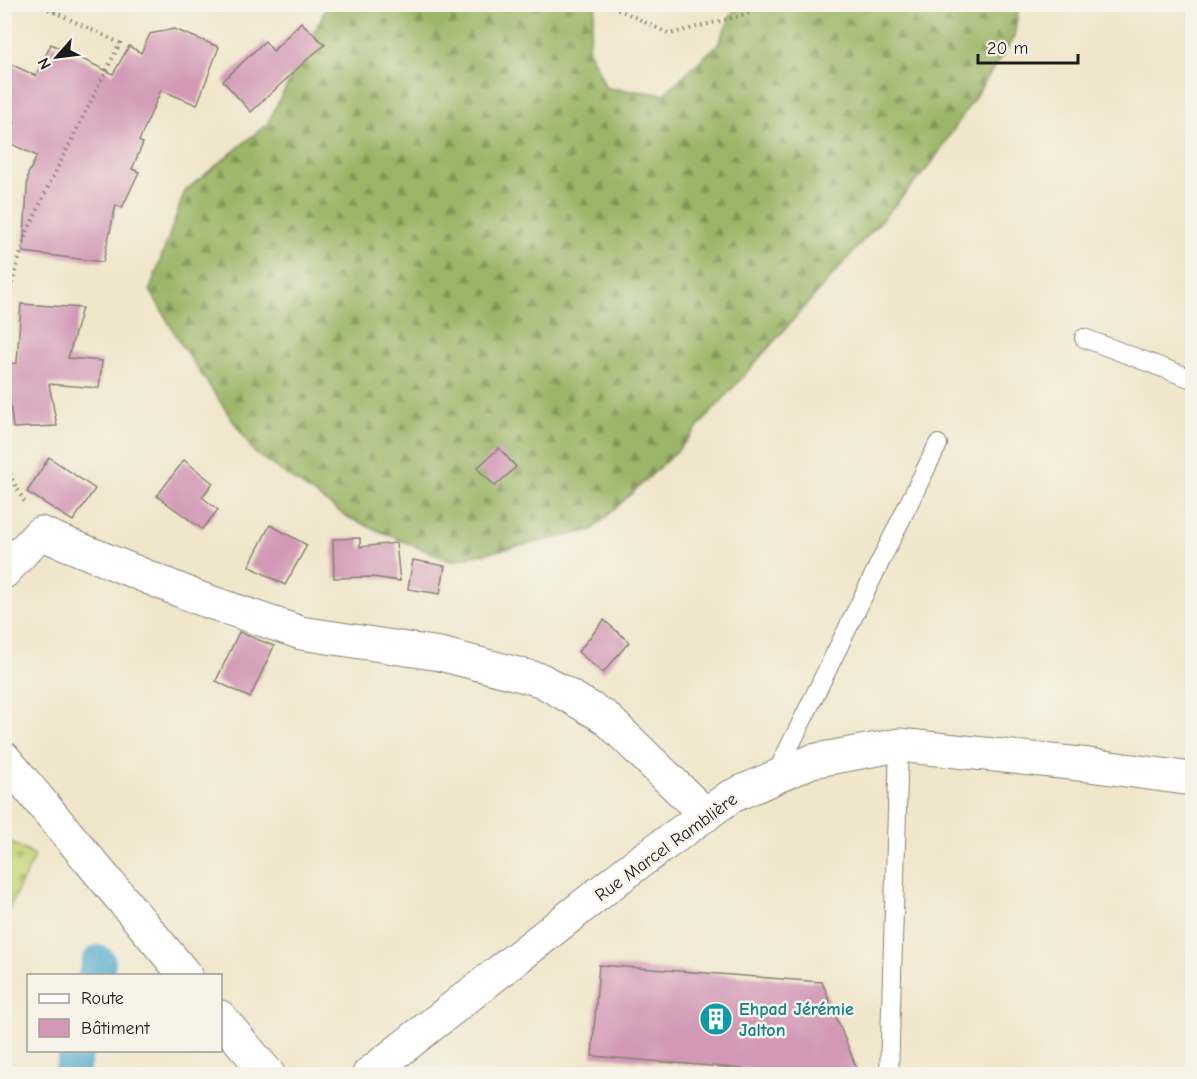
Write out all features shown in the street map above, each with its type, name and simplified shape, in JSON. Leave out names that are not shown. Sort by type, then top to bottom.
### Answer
[{"type":"street","points":[[4,572],[40,533],[201,599],[301,633],[440,654],[541,680],[605,717],[706,815]]},
{"type":"street","name":"Rue Marcel Ramblière","points":[[369,1074],[634,866],[730,797],[812,761],[899,745],[1089,765],[1192,779]]},
{"type":"street","points":[[4,758],[185,974]]},
{"type":"street","points":[[222,1019],[268,1074]]},
{"type":"lane","points":[[1084,338],[1192,379]]},
{"type":"lane","points":[[774,777],[938,444]]},
{"type":"lane","points":[[889,1074],[899,745]]},
{"type":"path","points":[[4,332],[12,283],[26,235],[120,43],[37,4]]},
{"type":"path","points":[[54,13],[63,4]]},
{"type":"path","points":[[607,4],[670,34],[751,13],[761,4]]},
{"type":"path","points":[[4,438],[11,477],[40,533]]},
{"type":"green space","points":[[326,5],[596,5],[588,48],[606,88],[664,94],[718,44],[736,5],[1019,5],[1014,37],[931,164],[677,451],[592,530],[450,561],[349,518],[255,453],[181,344],[150,290],[185,191],[267,124]]},
{"type":"green space","points":[[5,839],[35,856],[5,916]]},
{"type":"building","points":[[301,22],[325,45],[251,112],[223,81],[265,41],[273,51]]},
{"type":"building","points":[[174,29],[219,47],[197,105],[161,90],[139,141],[143,143],[132,169],[139,172],[122,208],[116,205],[103,262],[23,252],[28,174],[37,156],[7,142],[15,123],[4,117],[4,61],[36,76],[51,44],[113,74],[129,46],[141,53],[150,34]]},
{"type":"building","points":[[21,304],[82,308],[68,358],[102,361],[99,388],[49,384],[57,426],[13,428],[6,364],[17,363]]},
{"type":"building","points":[[499,448],[516,467],[495,486],[477,468]]},
{"type":"building","points":[[49,457],[95,489],[73,521],[27,492]]},
{"type":"building","points":[[184,460],[213,483],[202,497],[218,510],[202,529],[157,496]]},
{"type":"building","points":[[270,525],[307,545],[285,585],[249,566]]},
{"type":"building","points":[[360,538],[360,547],[396,543],[400,581],[372,577],[334,578],[333,539]]},
{"type":"building","points":[[413,560],[445,566],[440,594],[408,589]]},
{"type":"building","points":[[604,620],[629,642],[603,673],[578,652]]},
{"type":"building","points":[[239,632],[274,646],[250,698],[216,681]]},
{"type":"building","name":"Ehpad Jérémie Jalton","points":[[599,965],[822,982],[859,1074],[795,1074],[592,1056]]},
{"type":"waterway","points":[[96,974],[99,962]]},
{"type":"waterway","points":[[71,1074],[76,1052]]},
{"type":"place","name":"Ehpad Jérémie Jalton","points":[[716,1019]]}]
